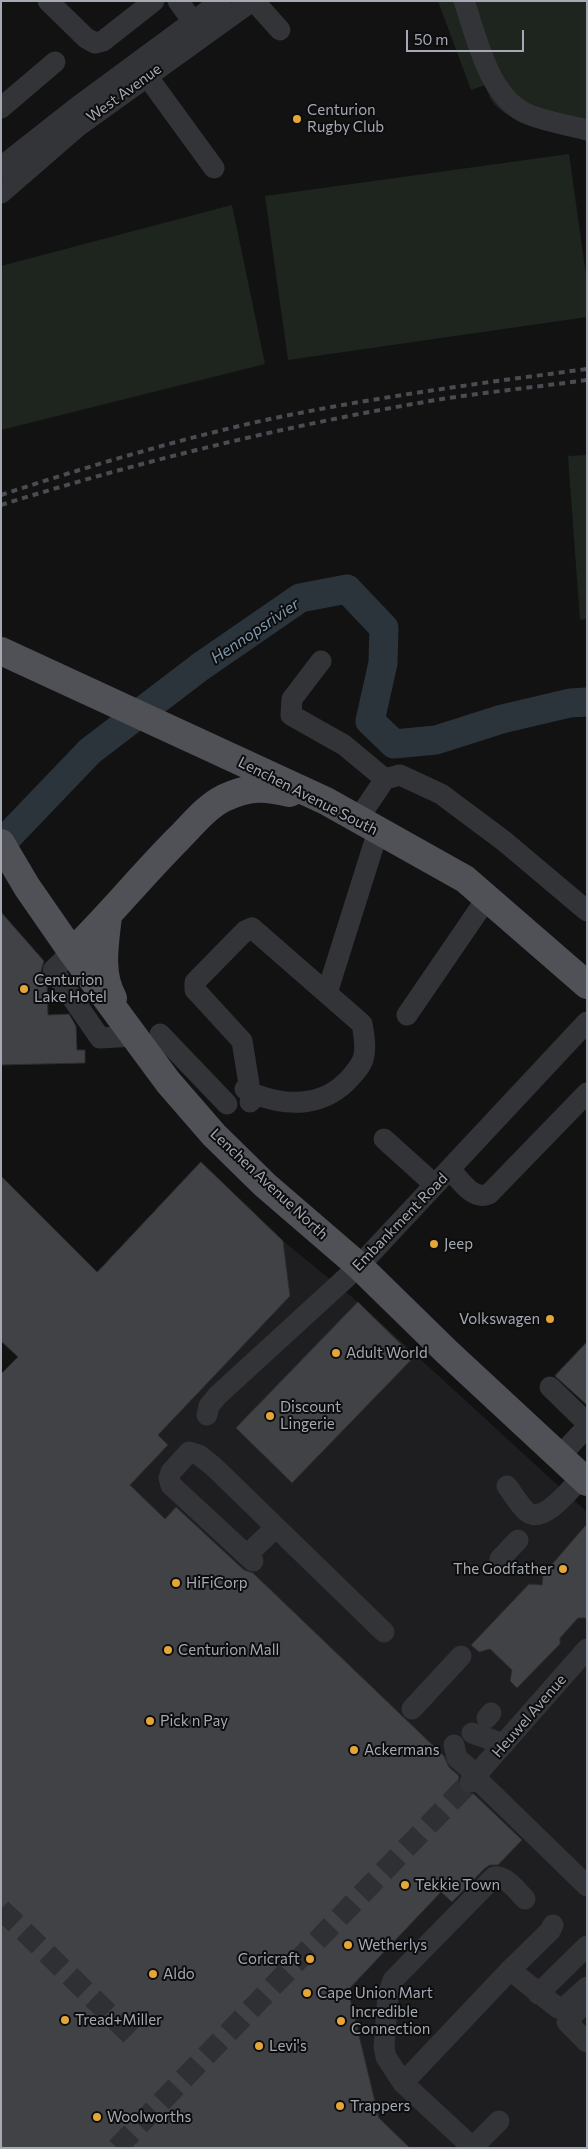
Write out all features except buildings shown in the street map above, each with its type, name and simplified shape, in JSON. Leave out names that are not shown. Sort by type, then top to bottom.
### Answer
[{"type":"main road","name":"Lenchen Avenue South","points":[[1,651],[326,801],[465,878],[587,985]]},
{"type":"main road","points":[[72,952],[108,916],[161,856],[203,814],[223,799],[242,791],[264,787],[326,801]]},
{"type":"main road","name":"Lenchen Avenue North","points":[[1,843],[27,887],[72,952],[148,1035],[168,1082],[214,1135],[265,1185],[359,1266],[447,1352],[584,1479]]},
{"type":"main road","points":[[108,916],[104,952],[109,990],[148,1035]]},
{"type":"street","points":[[48,1],[86,38],[95,43],[103,40],[154,1]]},
{"type":"street","points":[[178,1],[198,28]]},
{"type":"street","name":"West Avenue","points":[[2,191],[77,127],[147,76],[198,28],[221,1]]},
{"type":"street","points":[[253,1],[280,30]]},
{"type":"street","name":"West Avenue","points":[[1,166],[198,28],[253,1]]},
{"type":"street","points":[[464,1],[486,66],[504,96],[514,106],[531,115],[587,130]]},
{"type":"street","points":[[1,108],[55,62]]},
{"type":"street","points":[[147,76],[214,168]]},
{"type":"street","points":[[321,661],[292,699],[291,715],[344,745],[385,779]]},
{"type":"street","points":[[385,779],[400,775],[441,794],[504,841],[587,911]]},
{"type":"street","points":[[327,993],[368,825],[385,779]]},
{"type":"street","points":[[407,1015],[487,898]]},
{"type":"street","points":[[252,928],[327,993],[362,1024],[364,1056],[358,1069],[328,1097],[289,1103],[248,1095],[249,1084],[242,1041],[195,990],[195,982],[245,931],[252,928]]},
{"type":"street","name":"Embankment Road","points":[[207,1415],[209,1406],[217,1396],[359,1266],[587,1022]]},
{"type":"street","points":[[148,1035],[227,1104]]},
{"type":"street","points":[[450,1169],[475,1194],[483,1196],[489,1194],[587,1093]]},
{"type":"street","points":[[384,1138],[435,1185]]},
{"type":"street","points":[[550,1387],[587,1423]]},
{"type":"street","points":[[560,1456],[587,1427]]},
{"type":"street","points":[[276,1527],[250,1558],[171,1485],[169,1478],[171,1472],[189,1452],[199,1455],[213,1466],[276,1527],[384,1632]]},
{"type":"street","points":[[507,1486],[527,1512],[536,1515],[548,1512],[584,1479]]},
{"type":"street","points":[[500,1559],[518,1540]]},
{"type":"street","name":"Heuwel Avenue","points":[[474,1778],[587,1649]]},
{"type":"street","points":[[412,1709],[461,1656]]},
{"type":"street","points":[[472,1733],[504,1744]]},
{"type":"street","points":[[454,1745],[457,1758],[474,1778],[587,1886]]},
{"type":"street","points":[[499,2121],[472,2148],[402,2083],[386,2057],[384,2047],[388,1995],[391,1983],[494,1877],[500,1877],[507,1881],[525,1899]]},
{"type":"street","points":[[402,2083],[550,1931],[553,1925]]},
{"type":"street","points":[[538,1994],[587,1946]]},
{"type":"street","points":[[510,1970],[552,2005],[560,2009],[566,2006],[587,1986]]},
{"type":"street","points":[[587,2000],[567,2022],[587,2041]]},
{"type":"shaded area","points":[[438,1],[587,1],[587,139],[535,127],[510,116],[499,109],[491,100],[485,85],[471,90]]},
{"type":"shaded area","points":[[569,154],[587,282],[587,317],[288,360],[265,196]]},
{"type":"shaded area","points":[[232,205],[265,364],[1,430],[1,266]]},
{"type":"shaded area","points":[[587,455],[587,619],[580,620],[568,456]]},
{"type":"shaded area","name":"Centurion Mall","points":[[201,1162],[283,1241],[358,1302],[587,1512],[587,2148],[1,2148],[1,1374]]},
{"type":"waterway","name":"Hennopsrivier","points":[[1,844],[90,751],[200,667],[300,598],[347,589],[384,628],[383,663],[370,721],[394,744],[436,740],[502,719],[570,703],[587,702]]},
{"type":"tunnel","points":[[117,2148],[470,1782]]},
{"type":"tunnel","points":[[1,1909],[136,2040]]},
{"type":"railway","points":[[1,495],[134,454],[270,419],[388,397],[587,369]]},
{"type":"railway","points":[[1,505],[109,473],[271,432],[436,400],[587,380]]},
{"type":"place","name":"Centurion Rugby Club","points":[[297,119]]},
{"type":"place","name":"Centurion Lake Hotel","points":[[24,989]]},
{"type":"place","name":"Jeep","points":[[434,1244]]},
{"type":"place","name":"Volkswagen","points":[[550,1319]]},
{"type":"place","name":"Adult World","points":[[336,1353]]},
{"type":"place","name":"Discount Lingerie","points":[[270,1416]]},
{"type":"place","name":"The Godfather","points":[[563,1569]]},
{"type":"place","name":"HiFiCorp","points":[[176,1583]]},
{"type":"place","name":"Centurion Mall","points":[[168,1650]]},
{"type":"place","name":"Pick n Pay","points":[[150,1721]]},
{"type":"place","name":"Ackermans","points":[[354,1750]]},
{"type":"place","name":"Tekkie Town","points":[[405,1885]]},
{"type":"place","name":"Wetherlys","points":[[348,1945]]},
{"type":"place","name":"Coricraft","points":[[310,1959]]},
{"type":"place","name":"Aldo","points":[[153,1974]]},
{"type":"place","name":"Cape Union Mart","points":[[307,1993]]},
{"type":"place","name":"Tread+Miller","points":[[65,2020]]},
{"type":"place","name":"Incredible Connection","points":[[341,2021]]},
{"type":"place","name":"Levi's","points":[[259,2046]]},
{"type":"place","name":"Trappers","points":[[340,2106]]},
{"type":"place","name":"Woolworths","points":[[97,2117]]}]
